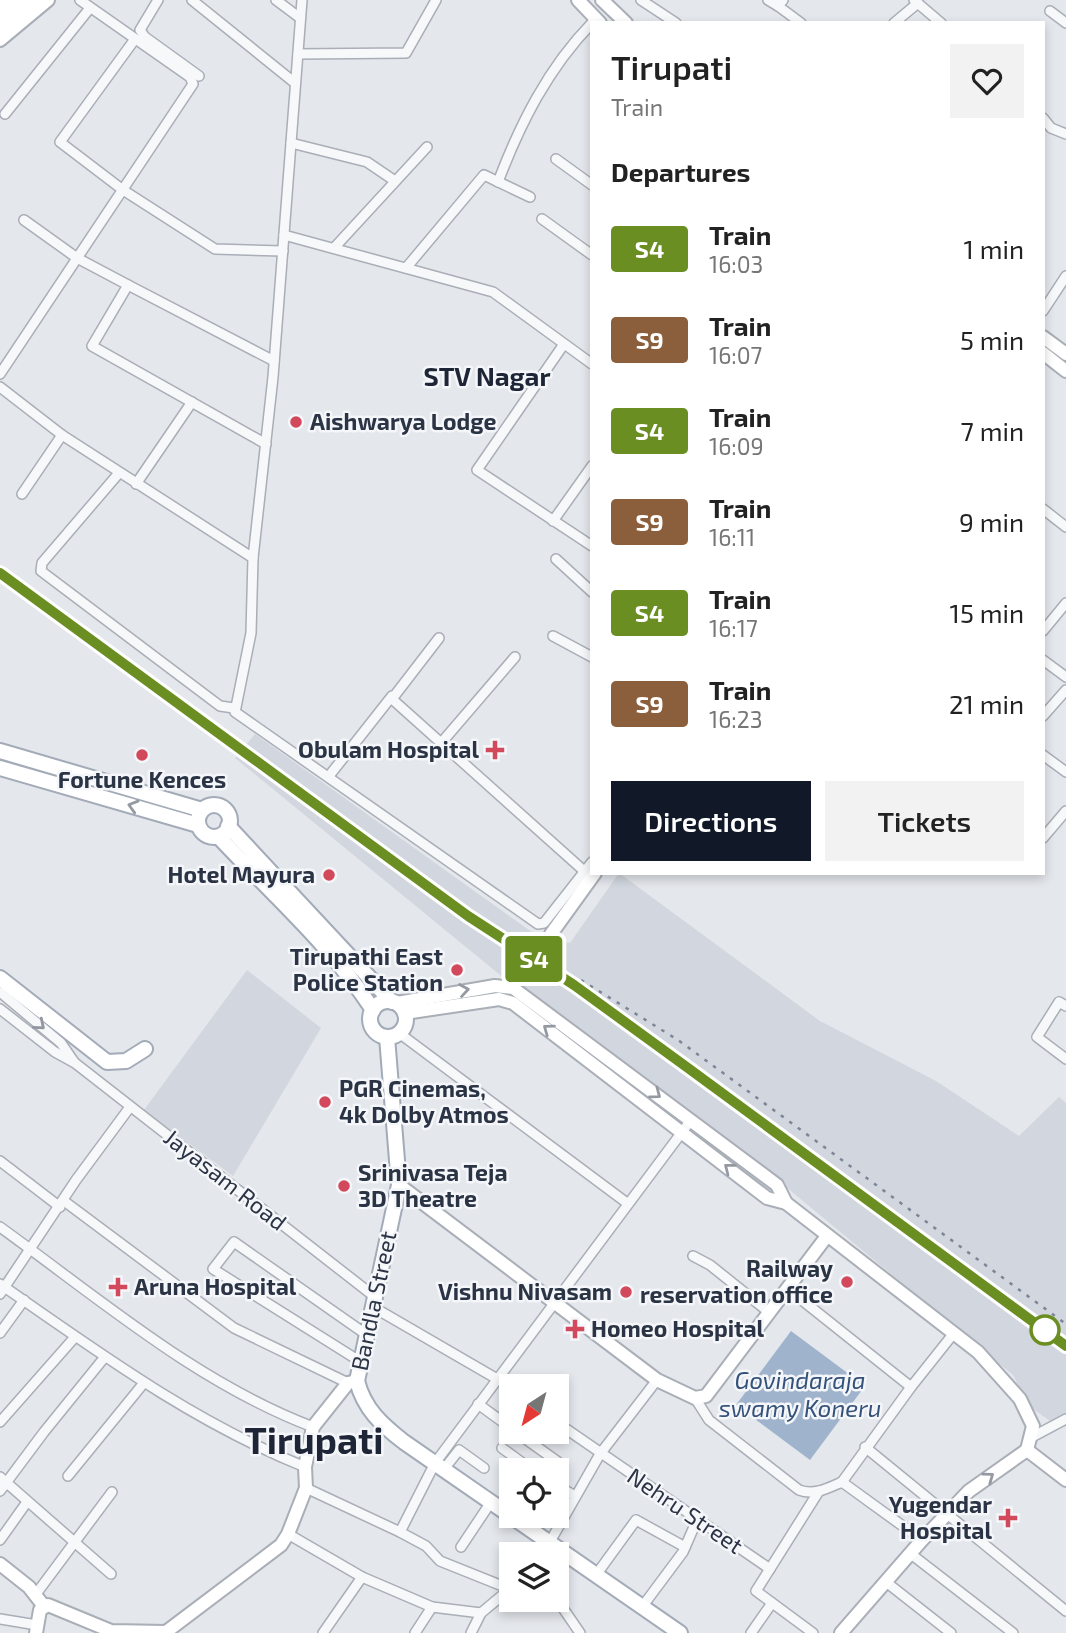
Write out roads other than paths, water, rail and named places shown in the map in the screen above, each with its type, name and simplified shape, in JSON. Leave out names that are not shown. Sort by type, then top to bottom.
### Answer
[{"type":"main road","points":[[0,4],[5,0]]},
{"type":"main road","points":[[0,29],[35,0]]},
{"type":"main road","points":[[0,751],[200,818]]},
{"type":"main road","points":[[0,768],[200,818]]},
{"type":"main road","points":[[200,818],[208,806],[220,806],[228,815],[224,832]]},
{"type":"main road","points":[[200,818],[206,835],[224,832]]},
{"type":"main road","points":[[224,832],[398,1006],[406,1022],[393,1035],[373,1027],[373,1010],[346,970],[224,832]]},
{"type":"main road","points":[[0,978],[107,1062],[126,1061],[145,1049]]},
{"type":"main road","points":[[373,1010],[383,1002],[398,1006]]},
{"type":"main road","name":"Bandla Street","points":[[393,1035],[399,1185],[361,1362],[352,1382],[379,1422],[491,1502],[538,1542]]},
{"type":"main road","name":"Bandla Street","points":[[569,1561],[596,1575],[680,1633]]},
{"type":"street","points":[[0,16],[20,0]]},
{"type":"street","points":[[0,40],[48,0]]},
{"type":"street","points":[[0,374],[193,84],[190,77],[80,0]]},
{"type":"street","points":[[158,0],[140,30],[145,37],[199,76]]},
{"type":"street","points":[[192,0],[295,83]]},
{"type":"street","points":[[276,0],[300,18]]},
{"type":"street","points":[[302,0],[274,361],[253,558],[251,633],[234,708],[238,715],[538,924],[544,923],[589,872]]},
{"type":"street","points":[[298,54],[406,53],[436,0]]},
{"type":"street","points":[[578,0],[594,21]]},
{"type":"street","points":[[602,0],[623,21]]},
{"type":"street","points":[[641,0],[673,21]]},
{"type":"street","points":[[768,0],[780,3],[799,21]]},
{"type":"street","points":[[896,21],[916,2],[939,21]]},
{"type":"street","points":[[5,114],[90,8]]},
{"type":"street","points":[[1049,11],[1066,23]]},
{"type":"street","points":[[498,182],[516,136],[562,56],[590,27]]},
{"type":"street","points":[[135,38],[60,142],[122,190],[215,248],[283,251]]},
{"type":"street","points":[[1045,121],[1051,128],[1066,134]]},
{"type":"street","points":[[291,144],[367,162],[395,181]]},
{"type":"street","points":[[334,248],[427,147]]},
{"type":"street","points":[[556,159],[590,184]]},
{"type":"street","points":[[406,268],[484,175],[530,197]]},
{"type":"street","points":[[542,219],[590,255]]},
{"type":"street","points":[[24,220],[77,258],[274,361]]},
{"type":"street","points":[[284,235],[493,292],[590,362]]},
{"type":"street","points":[[1045,308],[1066,276]]},
{"type":"street","points":[[128,285],[92,346],[266,444]]},
{"type":"street","points":[[1045,338],[1066,354]]},
{"type":"street","points":[[564,344],[477,470],[590,545]]},
{"type":"street","points":[[1045,355],[1066,371]]},
{"type":"street","points":[[0,387],[62,435],[253,558]]},
{"type":"street","points":[[136,484],[192,402]]},
{"type":"street","points":[[22,494],[62,435]]},
{"type":"street","points":[[553,521],[590,469]]},
{"type":"street","points":[[119,473],[42,564],[41,571],[220,706],[234,708]]},
{"type":"street","points":[[1045,514],[1066,527]]},
{"type":"street","points":[[556,559],[590,590]]},
{"type":"street","points":[[1045,629],[1066,603]]},
{"type":"street","points":[[553,636],[590,656]]},
{"type":"street","points":[[329,776],[439,638]]},
{"type":"street","points":[[443,742],[515,657]]},
{"type":"street","points":[[1045,661],[1066,677]]},
{"type":"street","points":[[1045,714],[1066,690]]},
{"type":"street","points":[[393,696],[394,701],[589,872]]},
{"type":"street","points":[[1045,756],[1066,772]]},
{"type":"street","points":[[1045,836],[1066,811]]},
{"type":"street","points":[[551,934],[589,872]]},
{"type":"street","points":[[514,988],[522,976]]},
{"type":"street","points":[[398,1006],[466,990],[514,988],[777,1185],[786,1203]]},
{"type":"street","name":"Jayasam Road","points":[[0,992],[61,1043],[75,1063]]},
{"type":"street","points":[[398,1006],[507,1000],[767,1198],[786,1203],[978,1352],[1020,1399],[1033,1426],[1029,1443]]},
{"type":"street","points":[[1066,1006],[1059,1002],[1037,1037],[1066,1059]]},
{"type":"street","name":"Jayasam Road","points":[[0,1010],[55,1052],[75,1063],[374,1302],[497,1379]]},
{"type":"street","points":[[393,1035],[627,1203]]},
{"type":"street","points":[[131,1107],[2,1288],[24,1300],[143,1384],[255,1447],[305,1467]]},
{"type":"street","points":[[400,1532],[478,1404],[691,1120]]},
{"type":"street","points":[[0,1161],[234,1328],[352,1382],[313,1427],[305,1467],[306,1488],[281,1545],[166,1632],[111,1631],[40,1600],[0,1564]]},
{"type":"street","points":[[399,1185],[657,1380],[695,1398],[709,1420],[799,1490],[807,1493],[819,1492],[842,1482],[865,1447],[954,1334]]},
{"type":"street","points":[[0,1227],[140,1330],[273,1411],[313,1427]]},
{"type":"street","points":[[695,1398],[706,1396],[827,1236]]},
{"type":"street","points":[[361,1362],[213,1269],[234,1242],[367,1335]]},
{"type":"street","points":[[693,1256],[710,1265],[770,1313]]},
{"type":"street","points":[[788,1289],[911,1387]]},
{"type":"street","points":[[0,1333],[24,1300]]},
{"type":"street","points":[[0,1422],[75,1337]]},
{"type":"street","points":[[0,1491],[3,1480],[104,1358]]},
{"type":"street","points":[[569,1502],[600,1454],[657,1380]]},
{"type":"street","points":[[68,1476],[143,1384]]},
{"type":"street","points":[[478,1404],[499,1419]]},
{"type":"street","points":[[841,1633],[922,1539],[969,1491],[1029,1443],[1066,1419]]},
{"type":"street","name":"Nehru Street","points":[[569,1431],[770,1569]]},
{"type":"street","points":[[1029,1443],[1066,1479]]},
{"type":"street","points":[[533,1444],[552,1458]]},
{"type":"street","points":[[865,1447],[1066,1611]]},
{"type":"street","points":[[502,1448],[516,1458]]},
{"type":"street","points":[[440,1466],[459,1450],[484,1468]]},
{"type":"street","points":[[3,1480],[111,1574]]},
{"type":"street","points":[[842,1482],[922,1539]]},
{"type":"street","points":[[306,1488],[426,1546],[440,1561],[499,1585]]},
{"type":"street","points":[[0,1619],[37,1629],[40,1600],[75,1543],[112,1492]]},
{"type":"street","points":[[813,1633],[756,1591],[819,1492]]},
{"type":"street","points":[[569,1493],[575,1496]]},
{"type":"street","points":[[0,1540],[27,1502]]},
{"type":"street","points":[[461,1547],[491,1502]]},
{"type":"street","points":[[596,1575],[636,1520],[685,1547]]},
{"type":"street","points":[[642,1607],[685,1547],[697,1520]]},
{"type":"street","points":[[288,1534],[362,1577],[432,1607],[481,1613]]},
{"type":"street","points":[[911,1554],[1013,1633]]},
{"type":"street","points":[[323,1633],[362,1577]]},
{"type":"street","points":[[886,1583],[951,1633]]},
{"type":"street","points":[[471,1633],[481,1613],[499,1598]]},
{"type":"street","points":[[751,1633],[772,1603]]},
{"type":"street","points":[[415,1633],[432,1607]]},
{"type":"street","points":[[566,1612],[580,1633]]},
{"type":"water","name":"Govindaraja swamy Koneru","points":[[791,1331],[865,1386],[810,1460],[736,1405]]},
{"type":"tunnel","points":[[525,978],[546,948],[551,934]]},
{"type":"railway","points":[[0,573],[469,916],[574,985],[688,1067],[1066,1346]]},
{"type":"railway","points":[[581,980],[678,1040],[1066,1324]]},
{"type":"train","name":"S4","points":[[0,573],[468,916],[574,985],[1066,1346]]},
{"type":"place","name":"Aishwarya Lodge","points":[[296,422]]},
{"type":"place","name":"Obulam Hospital","points":[[495,750]]},
{"type":"place","name":"Fortune Kences","points":[[142,755]]},
{"type":"place","name":"Hotel Mayura","points":[[329,875]]},
{"type":"place","name":"Tirupathi East Police Station","points":[[457,970]]},
{"type":"place","name":"PGR Cinemas, 4k Dolby Atmos","points":[[325,1102]]},
{"type":"place","name":"Srinivasa Teja 3D Theatre","points":[[344,1186]]},
{"type":"place","name":"Railway reservation office","points":[[847,1282]]},
{"type":"place","name":"Aruna Hospital","points":[[118,1287]]},
{"type":"place","name":"Vishnu Nivasam","points":[[626,1292]]},
{"type":"place","name":"Homeo Hospital","points":[[575,1329]]},
{"type":"place","name":"Yugendar Hospital","points":[[1008,1518]]},
{"type":"district","name":"STV Nagar","points":[[487,377]]},
{"type":"district","name":"Tirupati","points":[[314,1441]]}]
